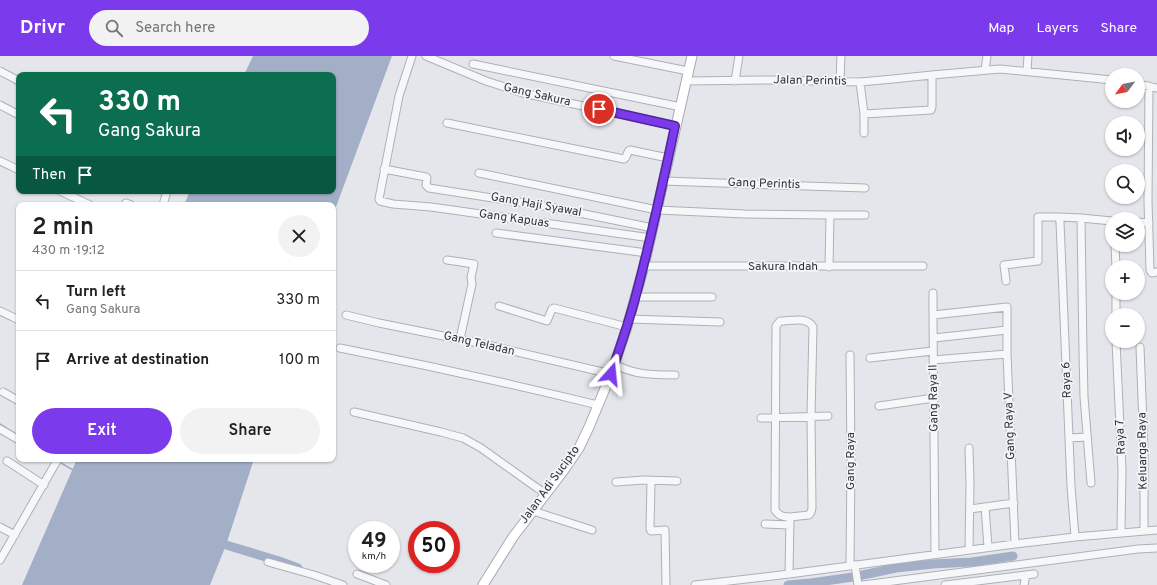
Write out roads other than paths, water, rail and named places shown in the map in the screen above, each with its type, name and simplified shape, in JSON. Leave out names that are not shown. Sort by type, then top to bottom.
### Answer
[{"type":"main road","name":"Jalan Adi Sucipto","points":[[483,585],[513,537],[579,448],[611,374],[636,297],[644,266],[692,56]]},
{"type":"street","points":[[384,169],[399,96],[412,56]]},
{"type":"street","name":"Gang Sakura","points":[[426,56],[486,81],[523,93],[675,126]]},
{"type":"street","name":"Jalan Perintis","points":[[614,56],[687,76],[735,81],[860,82],[894,80],[985,69],[1027,71],[1105,79]]},
{"type":"street","points":[[735,81],[739,56]]},
{"type":"street","points":[[840,81],[841,56]]},
{"type":"street","points":[[985,69],[987,56]]},
{"type":"street","points":[[1027,71],[1028,56]]},
{"type":"street","points":[[473,64],[680,108]]},
{"type":"street","points":[[0,71],[16,79]]},
{"type":"street","points":[[864,114],[931,110],[932,75]]},
{"type":"street","points":[[860,82],[864,114],[864,132]]},
{"type":"street","points":[[1145,85],[1157,88]]},
{"type":"street","points":[[1149,86],[1148,201],[1150,270],[1152,272],[1157,272]]},
{"type":"street","points":[[0,105],[16,113]]},
{"type":"street","points":[[447,123],[624,159],[627,157],[630,150],[668,158]]},
{"type":"street","points":[[0,161],[16,169]]},
{"type":"street","name":"Gang Haji Syawal","points":[[384,169],[426,177],[426,185],[429,188],[550,207],[653,228]]},
{"type":"street","name":"Gang Kapuas","points":[[384,169],[379,199],[381,202],[432,207],[651,238]]},
{"type":"street","points":[[479,173],[657,210],[745,214],[865,215]]},
{"type":"street","name":"Gang Perintis","points":[[663,181],[864,188]]},
{"type":"street","points":[[66,194],[84,202]]},
{"type":"street","points":[[829,267],[830,215]]},
{"type":"street","points":[[1006,281],[1004,265],[1038,262],[1038,217],[1059,220],[1081,218],[1105,220]]},
{"type":"street","name":"Raya 6","points":[[1081,218],[1082,352],[1091,483]]},
{"type":"street","name":"Raya 6","points":[[1059,220],[1071,486],[1075,537]]},
{"type":"street","points":[[1145,223],[1149,223]]},
{"type":"street","points":[[496,233],[646,253]]},
{"type":"street","points":[[447,260],[474,264],[471,277],[472,284],[460,339]]},
{"type":"street","name":"Sakura Indah","points":[[644,266],[923,266]]},
{"type":"street","name":"Gang Raya II","points":[[933,293],[935,554]]},
{"type":"street","points":[[636,297],[712,296]]},
{"type":"street","points":[[499,306],[547,321],[552,309],[554,308],[628,323],[720,322]]},
{"type":"street","name":"Gang Raya V","points":[[933,315],[1007,307],[1006,330],[1015,544]]},
{"type":"street","points":[[0,311],[16,319]]},
{"type":"street","name":"Gang Teladan","points":[[346,315],[460,339],[611,374]]},
{"type":"street","points":[[765,524],[790,521],[809,515],[812,508],[811,416],[814,327],[806,320],[780,321],[776,326],[775,510],[779,515],[790,521]]},
{"type":"street","points":[[934,338],[1006,330]]},
{"type":"street","points":[[340,348],[414,362],[598,405]]},
{"type":"street","name":"Raya 7","points":[[1116,348],[1122,470],[1121,533]]},
{"type":"street","name":"Keluarga Raya","points":[[1140,348],[1144,450],[1144,530]]},
{"type":"street","points":[[870,358],[934,352]]},
{"type":"street","points":[[934,360],[1007,354]]},
{"type":"street","name":"Gang Raya","points":[[850,355],[854,568],[861,584]]},
{"type":"street","points":[[614,364],[624,369],[647,375],[675,375]]},
{"type":"street","points":[[3,392],[16,399]]},
{"type":"street","points":[[879,406],[934,398]]},
{"type":"street","points":[[354,412],[463,438],[481,448],[546,494]]},
{"type":"street","points":[[761,418],[828,416]]},
{"type":"street","points":[[0,429],[16,438]]},
{"type":"street","points":[[1069,438],[1087,437]]},
{"type":"street","points":[[969,448],[969,550]]},
{"type":"street","points":[[7,461],[44,485]]},
{"type":"street","points":[[1,556],[44,485],[54,462]]},
{"type":"street","points":[[616,482],[639,480],[677,481]]},
{"type":"street","points":[[651,481],[650,529],[651,531],[666,531],[666,585]]},
{"type":"street","points":[[970,509],[1014,503]]},
{"type":"street","points":[[985,507],[988,547]]},
{"type":"street","points":[[533,511],[592,530]]},
{"type":"street","points":[[789,574],[790,521]]},
{"type":"street","points":[[0,527],[15,535]]},
{"type":"street","points":[[695,585],[745,582],[789,574],[854,568],[935,554],[988,547],[1144,530],[1157,530]]},
{"type":"street","points":[[861,584],[906,582],[1157,548]]},
{"type":"street","points":[[268,562],[343,585]]},
{"type":"street","points":[[357,574],[386,585]]},
{"type":"street","points":[[945,585],[973,583],[1034,574]]},
{"type":"street","points":[[1024,585],[1026,575]]},
{"type":"water","points":[[253,56],[392,56],[336,207],[336,202],[185,202],[189,194],[336,194],[336,72],[245,72]]},
{"type":"water","points":[[76,462],[253,462],[226,545],[210,585],[22,585]]},
{"type":"waterway","points":[[0,424],[16,434]]},
{"type":"waterway","points":[[61,463],[73,470]]},
{"type":"waterway","points":[[226,545],[298,568]]},
{"type":"waterway","points":[[788,585],[853,577],[896,568],[972,562],[1013,556]]}]
